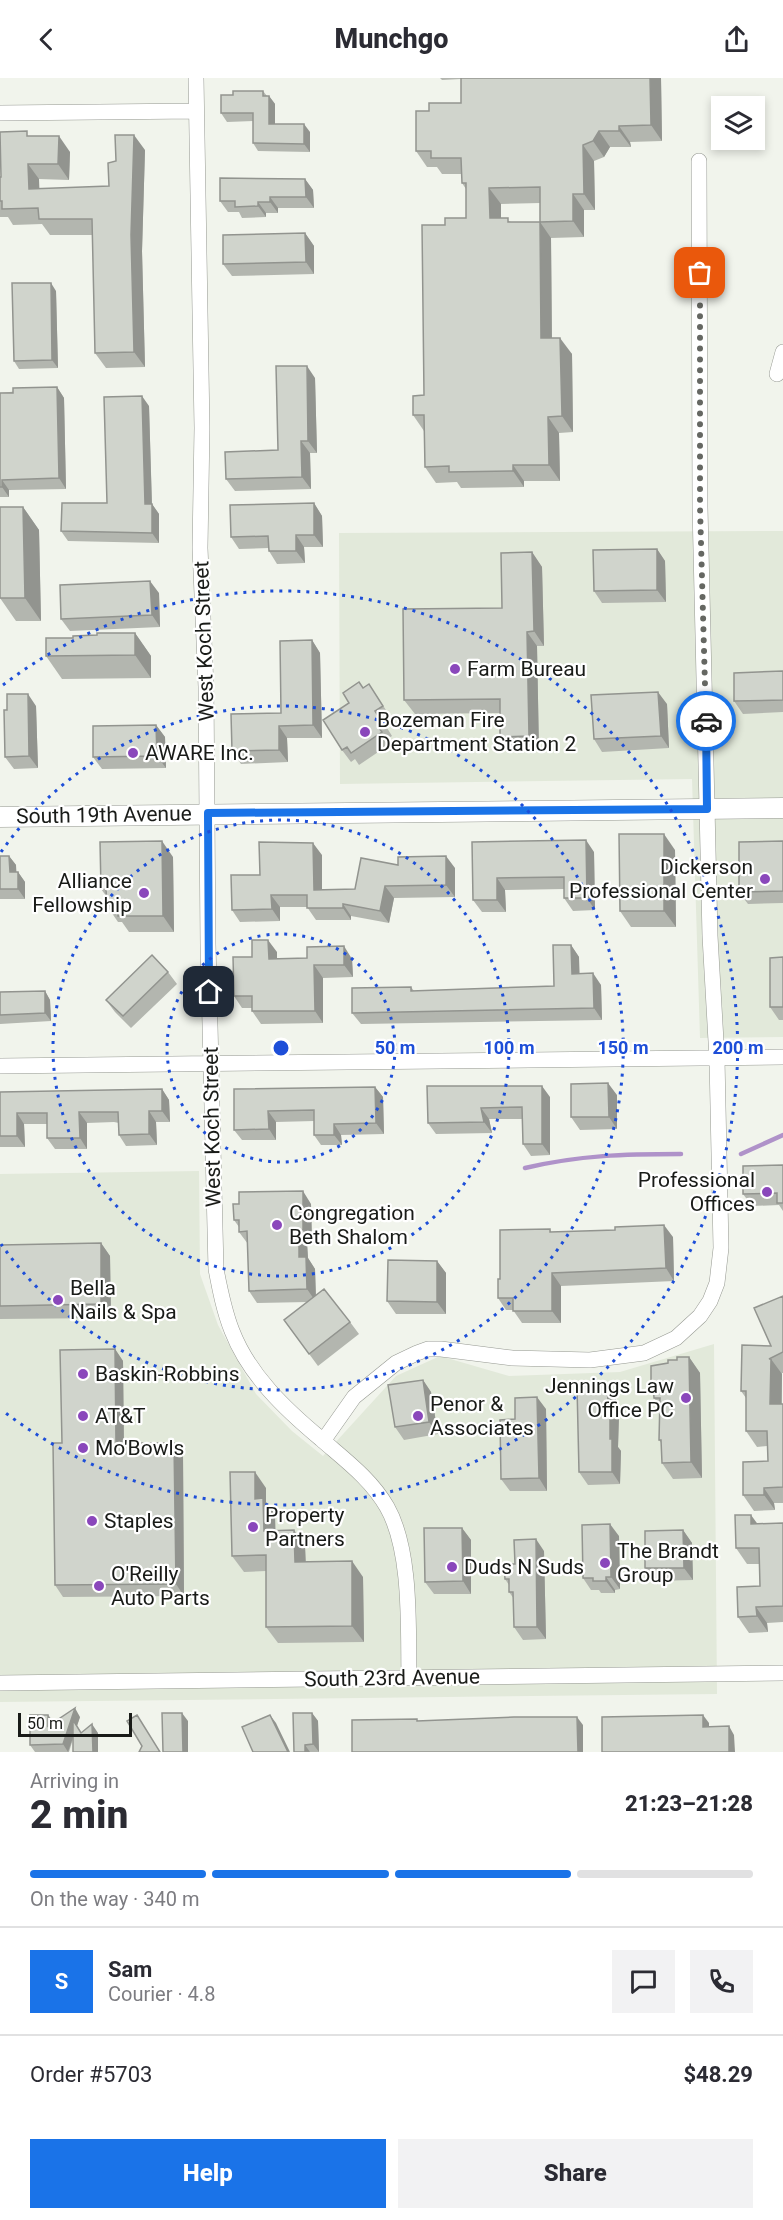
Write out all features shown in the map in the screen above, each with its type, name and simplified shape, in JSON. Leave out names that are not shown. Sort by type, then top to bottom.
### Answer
[{"type":"main road","name":"South 19th Avenue","points":[[0,817],[783,808]]},
{"type":"street","name":"West Koch Street","points":[[196,78],[202,428],[200,548],[208,813],[216,1269],[232,1332],[253,1370],[278,1401],[368,1481],[388,1508],[403,1551],[408,1602],[409,1678]]},
{"type":"street","points":[[0,113],[196,111]]},
{"type":"street","points":[[323,1441],[354,1397],[396,1363],[428,1349],[512,1358],[590,1360],[644,1353],[676,1338],[700,1316],[710,1301],[720,1268],[717,1059],[710,936],[700,507],[699,161]]},
{"type":"street","points":[[777,374],[783,352]]},
{"type":"street","points":[[0,1066],[783,1057]]},
{"type":"street","name":"South 23rd Avenue","points":[[0,1683],[783,1673]]},
{"type":"shaded area","points":[[783,531],[783,1037],[700,1038],[692,779],[340,784],[339,533]]},
{"type":"shaded area","points":[[199,1171],[200,1274],[218,1325],[256,1394],[292,1431],[323,1456],[396,1376],[440,1356],[509,1376],[620,1372],[714,1344],[717,1694],[0,1702],[0,1174]]},
{"type":"building","points":[[461,78],[650,78],[651,125],[619,126],[619,131],[599,131],[593,141],[583,145],[584,194],[573,194],[573,221],[540,222],[541,338],[560,338],[562,416],[548,417],[549,465],[513,465],[513,471],[449,472],[449,466],[425,467],[424,415],[413,415],[413,396],[424,395],[422,225],[445,225],[445,218],[466,218],[466,183],[462,183],[461,158],[431,158],[431,151],[416,151],[416,111],[429,111],[429,103],[461,103]],"holes":[[[540,187],[540,222],[508,222],[508,218],[490,218],[489,188]]]},
{"type":"building","points":[[233,91],[263,91],[263,96],[269,96],[269,124],[304,124],[304,144],[253,143],[253,113],[221,113],[221,95],[233,95]]},
{"type":"building","points":[[27,131],[27,136],[59,136],[58,164],[28,164],[29,189],[109,186],[108,163],[116,161],[115,135],[134,135],[131,235],[134,352],[95,353],[92,219],[39,219],[38,208],[2,209],[0,132]]},
{"type":"building","points":[[220,178],[305,179],[306,197],[270,197],[270,202],[258,202],[258,206],[235,207],[235,201],[220,201]]},
{"type":"building","points":[[305,233],[306,262],[223,264],[223,235]]},
{"type":"building","points":[[12,283],[51,283],[52,360],[14,361]]},
{"type":"building","points":[[276,366],[307,366],[308,441],[301,441],[302,477],[226,479],[225,452],[278,450]]},
{"type":"building","points":[[57,387],[59,478],[2,480],[2,487],[0,487],[0,393],[13,393],[13,388]]},
{"type":"building","points":[[142,396],[145,504],[152,504],[152,533],[61,531],[62,503],[107,503],[104,397]]},
{"type":"building","points":[[314,503],[314,535],[296,535],[296,551],[269,551],[268,536],[231,537],[230,505]]},
{"type":"building","points":[[0,507],[23,507],[25,598],[0,598]]},
{"type":"building","points":[[657,549],[657,590],[594,591],[593,550]]},
{"type":"building","points":[[532,552],[534,631],[527,632],[529,736],[500,737],[500,699],[404,700],[403,609],[502,608],[501,553]]},
{"type":"building","points":[[150,581],[152,615],[61,619],[60,585]]},
{"type":"building","points":[[97,633],[135,633],[135,655],[46,656],[46,638],[73,638],[73,636],[97,635]]},
{"type":"building","points":[[312,640],[313,725],[279,726],[279,750],[232,751],[231,714],[281,713],[280,641]]},
{"type":"building","points":[[783,671],[783,700],[734,701],[734,673]]},
{"type":"building","name":"Bozeman Fire Department Station 2","points":[[359,682],[363,688],[369,684],[383,706],[375,711],[383,724],[378,727],[382,732],[351,753],[347,747],[342,750],[323,720],[349,703],[343,693]]},
{"type":"building","points":[[658,692],[661,736],[594,739],[591,695]]},
{"type":"building","points":[[7,694],[28,694],[29,756],[5,757],[4,710],[7,710]]},
{"type":"building","points":[[156,725],[157,756],[93,757],[93,726]]},
{"type":"building","points":[[619,834],[664,834],[664,911],[620,911]]},
{"type":"building","points":[[586,840],[587,898],[564,898],[564,877],[497,878],[497,900],[473,900],[472,842]]},
{"type":"building","points":[[162,841],[163,916],[118,916],[118,905],[107,906],[106,889],[101,889],[100,842]]},
{"type":"building","name":"Dickerson Professional Center","points":[[783,841],[783,891],[739,892],[739,842]]},
{"type":"building","points":[[259,842],[313,843],[314,890],[355,889],[361,858],[398,865],[398,857],[446,856],[446,885],[385,886],[380,911],[343,904],[343,908],[307,908],[307,895],[271,895],[272,909],[232,910],[231,875],[260,875]]},
{"type":"building","points":[[0,856],[9,856],[10,872],[18,872],[18,889],[0,889]]},
{"type":"building","points":[[252,940],[268,940],[269,959],[307,958],[307,947],[344,946],[344,965],[314,965],[315,1011],[252,1011],[252,996],[234,996],[233,957],[252,957]]},
{"type":"building","points":[[553,945],[571,945],[572,974],[593,973],[594,1008],[352,1013],[352,988],[411,987],[411,991],[554,986]]},
{"type":"building","points":[[152,955],[168,972],[123,1016],[106,1000]]},
{"type":"building","points":[[783,957],[783,1007],[770,1007],[770,958]]},
{"type":"building","points":[[45,991],[45,1013],[0,1015],[0,992]]},
{"type":"building","points":[[608,1083],[609,1117],[571,1117],[571,1084]]},
{"type":"building","points":[[427,1086],[542,1086],[542,1144],[523,1144],[522,1107],[481,1108],[484,1122],[428,1123]]},
{"type":"building","points":[[375,1087],[376,1123],[334,1124],[334,1135],[314,1135],[314,1110],[268,1111],[269,1129],[234,1130],[234,1089]]},
{"type":"building","points":[[162,1089],[162,1111],[149,1111],[149,1134],[119,1135],[118,1112],[79,1112],[80,1138],[47,1138],[47,1113],[17,1113],[17,1136],[0,1136],[0,1092]]},
{"type":"building","points":[[783,1165],[783,1203],[777,1203],[777,1193],[743,1194],[743,1166]]},
{"type":"building","points":[[303,1191],[303,1230],[299,1231],[299,1257],[306,1257],[307,1289],[249,1291],[247,1231],[239,1232],[239,1220],[234,1220],[233,1204],[239,1204],[239,1192]]},
{"type":"building","points":[[664,1225],[666,1268],[552,1273],[552,1311],[513,1311],[513,1298],[498,1298],[500,1230],[550,1229],[550,1232],[615,1230],[615,1227]]},
{"type":"building","points":[[101,1243],[101,1304],[0,1306],[0,1245]]},
{"type":"building","points":[[388,1260],[437,1261],[437,1302],[387,1301]]},
{"type":"building","points":[[324,1289],[350,1322],[309,1354],[284,1320]]},
{"type":"building","points":[[783,1296],[783,1352],[769,1359],[771,1359],[770,1404],[783,1404],[783,1487],[764,1488],[764,1495],[743,1495],[743,1462],[768,1461],[767,1431],[746,1431],[746,1391],[741,1391],[742,1345],[771,1346],[754,1308]]},
{"type":"building","points":[[115,1349],[116,1443],[174,1443],[176,1584],[55,1585],[53,1443],[62,1443],[60,1350]]},
{"type":"building","points":[[677,1357],[689,1357],[691,1462],[662,1463],[661,1440],[659,1440],[660,1398],[654,1398],[651,1366],[668,1363],[668,1360],[677,1360]]},
{"type":"building","points":[[423,1380],[429,1422],[395,1427],[388,1385]]},
{"type":"building","points":[[607,1385],[608,1402],[610,1402],[612,1472],[579,1472],[577,1386]]},
{"type":"building","points":[[537,1397],[539,1478],[501,1479],[500,1420],[515,1419],[515,1398]]},
{"type":"building","points":[[230,1472],[255,1472],[255,1499],[263,1498],[264,1531],[294,1530],[295,1562],[352,1561],[352,1626],[266,1627],[266,1555],[232,1556]]},
{"type":"building","points":[[735,1515],[751,1515],[751,1524],[783,1523],[783,1606],[756,1607],[757,1616],[738,1617],[737,1587],[760,1586],[759,1548],[736,1548]]},
{"type":"building","points":[[610,1524],[611,1577],[606,1577],[606,1581],[583,1578],[582,1525]]},
{"type":"building","points":[[424,1528],[462,1528],[463,1581],[425,1582]]},
{"type":"building","points":[[683,1530],[684,1568],[645,1568],[645,1531]]},
{"type":"building","points":[[536,1539],[537,1627],[514,1627],[513,1592],[509,1592],[509,1579],[505,1579],[504,1564],[515,1564],[514,1540]]},
{"type":"building","points":[[75,1708],[63,1744],[30,1745],[30,1715],[48,1715],[48,1726]]},
{"type":"building","points":[[162,1713],[182,1713],[183,1752],[163,1752]]},
{"type":"building","points":[[293,1713],[312,1713],[313,1744],[305,1745],[305,1752],[294,1752]]},
{"type":"building","points":[[137,1715],[160,1752],[139,1752],[142,1746],[127,1721]]},
{"type":"building","points":[[270,1715],[288,1752],[253,1752],[242,1727]]},
{"type":"building","points":[[703,1715],[703,1727],[729,1726],[729,1752],[602,1752],[602,1717]]},
{"type":"building","points":[[577,1717],[578,1752],[352,1752],[352,1720],[417,1719],[417,1721]]},
{"type":"building","points":[[73,1720],[81,1733],[92,1724],[93,1752],[73,1752]]},
{"type":"waterway","points":[[741,1154],[783,1135]]},
{"type":"waterway","points":[[525,1168],[565,1160],[603,1156],[681,1154]]},
{"type":"way so far","points":[[700,273],[700,507],[706,721]]},
{"type":"place","name":"Farm Bureau","points":[[455,669]]},
{"type":"place","name":"Bozeman Fire Department Station 2","points":[[365,732]]},
{"type":"place","name":"AWARE Inc.","points":[[133,753]]},
{"type":"place","name":"Dickerson Professional Center","points":[[765,879]]},
{"type":"place","name":"Alliance Fellowship","points":[[144,893]]},
{"type":"place","name":"Professional Offices","points":[[767,1192]]},
{"type":"place","name":"Congregation Beth Shalom","points":[[277,1225]]},
{"type":"place","name":"Bella Nails & Spa","points":[[58,1300]]},
{"type":"place","name":"Baskin-Robbins","points":[[83,1374]]},
{"type":"place","name":"Jennings Law Office PC","points":[[686,1398]]},
{"type":"place","name":"AT&T","points":[[83,1416]]},
{"type":"place","name":"Penor & Associates","points":[[418,1416]]},
{"type":"place","name":"Mo'Bowls","points":[[83,1448]]},
{"type":"place","name":"Staples","points":[[92,1521]]},
{"type":"place","name":"Property Partners","points":[[253,1527]]},
{"type":"place","name":"The Brandt Group","points":[[605,1563]]},
{"type":"place","name":"Duds N Suds","points":[[452,1567]]},
{"type":"place","name":"O'Reilly Auto Parts","points":[[99,1586]]},
{"type":"route","points":[[209,992],[208,813],[707,809],[706,721]]}]
